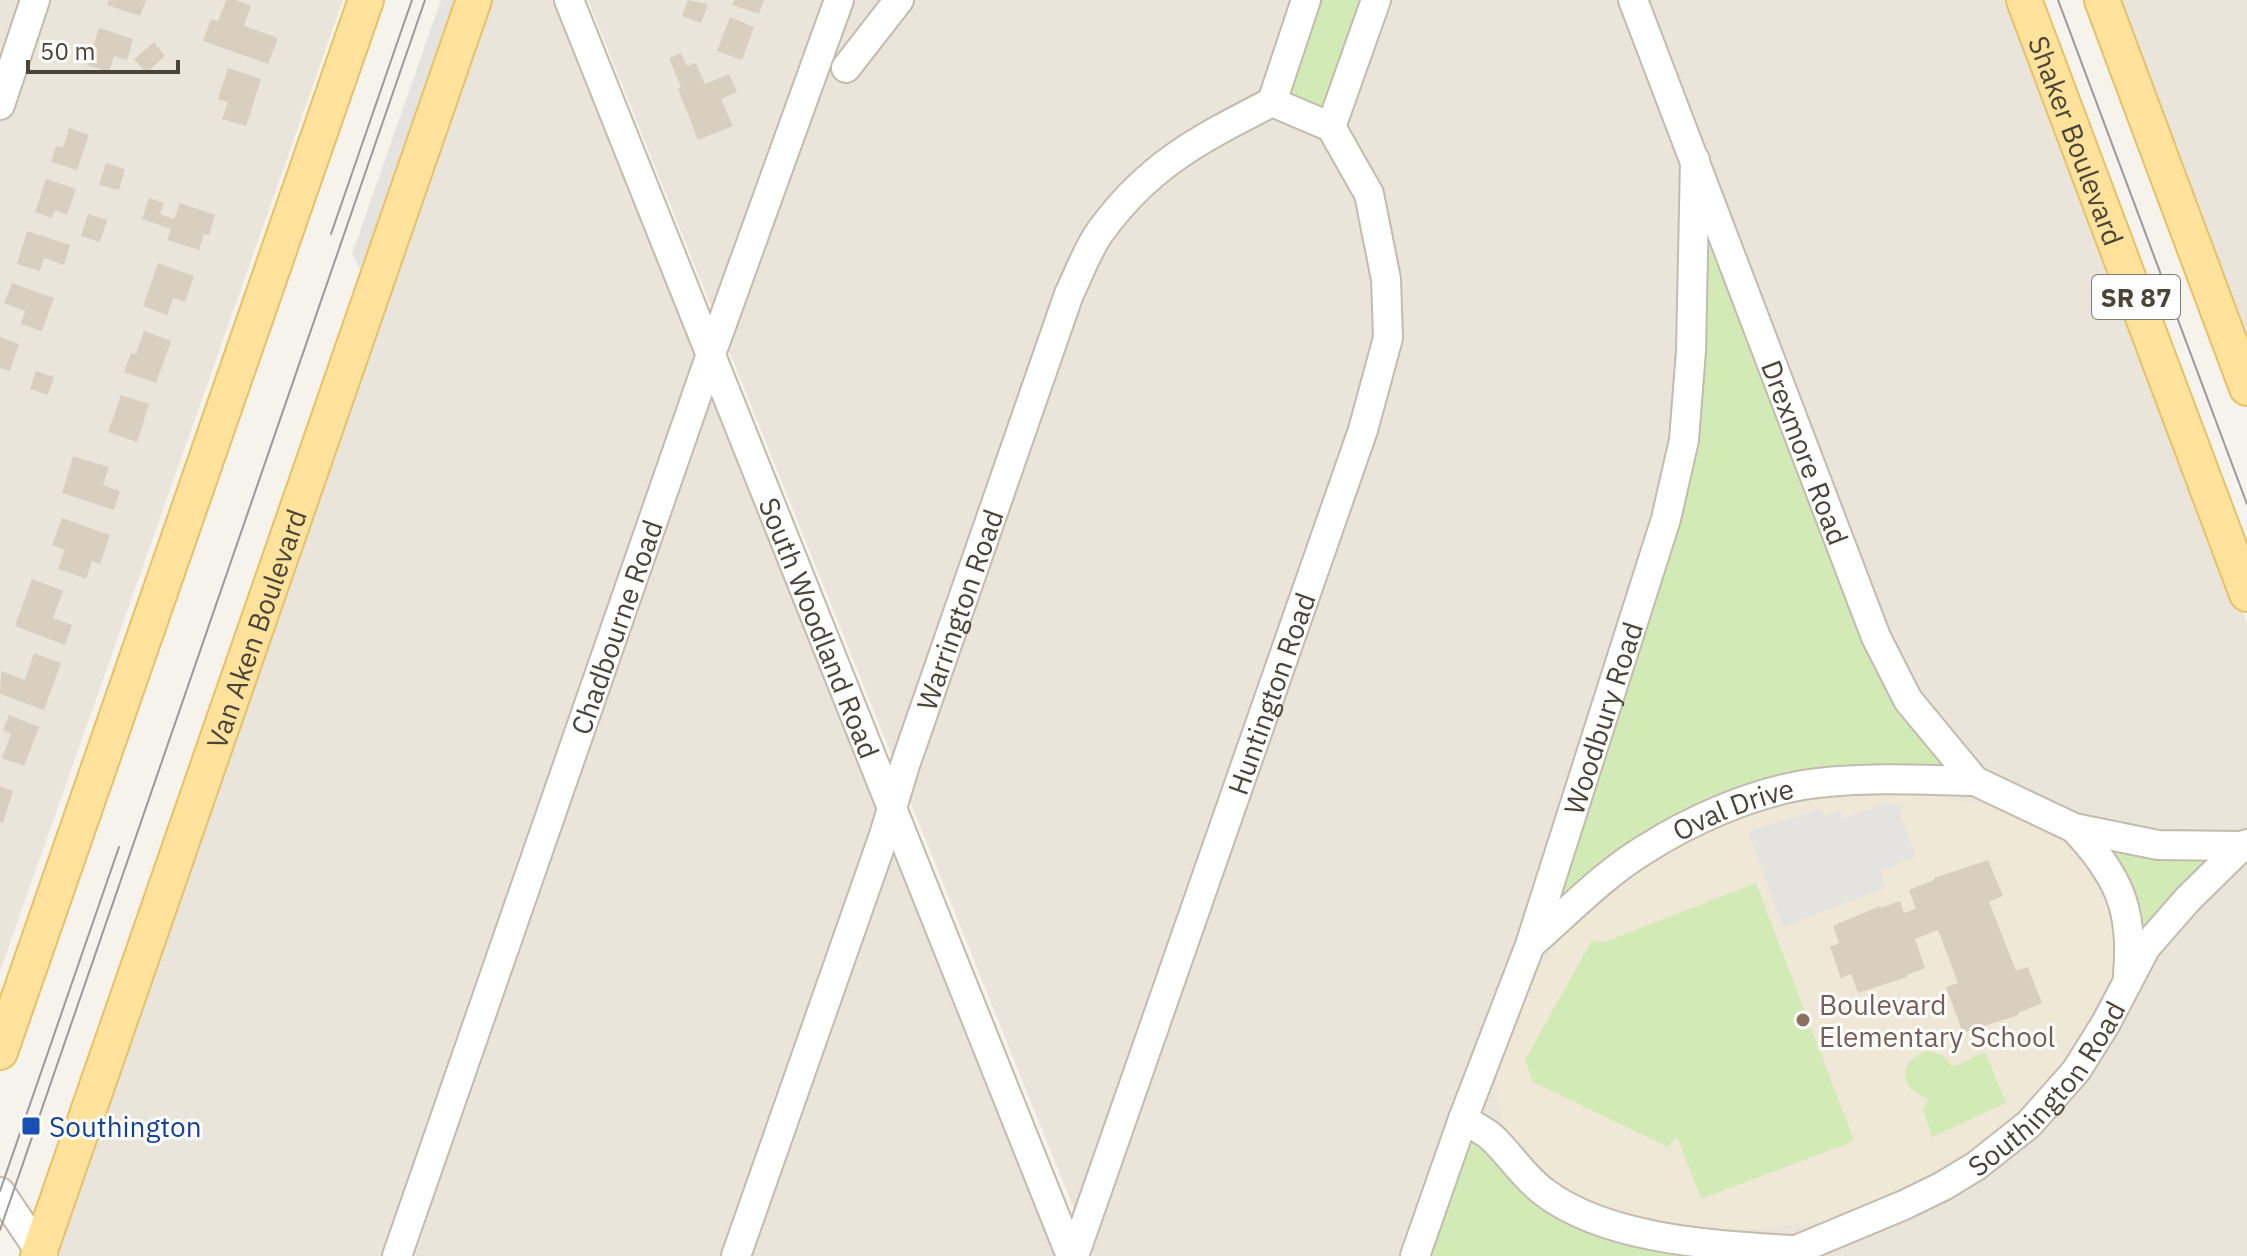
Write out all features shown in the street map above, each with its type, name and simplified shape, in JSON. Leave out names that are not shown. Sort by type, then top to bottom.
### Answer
[{"type":"main road","points":[[0,1052],[366,0]]},
{"type":"main road","name":"Van Aken Boulevard","points":[[41,1255],[474,0]]},
{"type":"main road","name":"Shaker Boulevard","points":[[2024,0],[2247,594]]},
{"type":"main road","name":"SR 87","points":[[2109,3],[2244,368]]},
{"type":"street","points":[[0,105],[35,0]]},
{"type":"street","name":"South Woodland Road","points":[[569,0],[1073,1256]]},
{"type":"street","name":"Chadbourne Road","points":[[397,1256],[711,354],[839,0]]},
{"type":"street","points":[[846,68],[899,0]]},
{"type":"street","points":[[1306,0],[1272,102],[1331,127],[1376,0]]},
{"type":"street","name":"Drexmore Road","points":[[1633,0],[1892,673],[1914,709],[1975,781],[2074,828],[2158,845],[2245,845]]},
{"type":"street","name":"Warrington Road","points":[[736,1256],[1069,294],[1098,235],[1138,185],[1192,143],[1272,102]]},
{"type":"street","name":"Huntington Road","points":[[1073,1256],[1363,430],[1388,338],[1386,279],[1369,194],[1331,127]]},
{"type":"street","name":"Woodbury Road","points":[[1415,1256],[1463,1119],[1530,945],[1666,519],[1684,440],[1691,351],[1695,160]]},
{"type":"street","name":"Oval Drive","points":[[1530,945],[1643,850],[1707,817],[1756,797],[1802,786],[1842,782],[1975,781]]},
{"type":"street","name":"Drexmore Road","points":[[2074,828],[2105,864],[2118,885],[2129,927],[2128,980]]},
{"type":"street","name":"Southington Road","points":[[1786,1253],[1904,1205],[1976,1166],[2006,1144],[2045,1107],[2076,1071],[2106,1023],[2146,947],[2188,899],[2245,845]]},
{"type":"street","points":[[1463,1119],[1487,1134],[1531,1183],[1594,1218],[1627,1229],[1786,1253]]},
{"type":"street","points":[[0,1192],[41,1255]]},
{"type":"shaded area","points":[[0,0],[343,0],[0,971]]},
{"type":"shaded area","points":[[441,0],[459,0],[373,293],[352,254]]},
{"type":"shaded area","points":[[474,0],[570,0],[1071,1256],[38,1256]]},
{"type":"shaded area","points":[[588,0],[2013,0],[2247,623],[2247,1256],[1093,1256]]},
{"type":"shaded area","points":[[2114,0],[2247,0],[2247,357]]},
{"type":"shaded area","name":"Boulevard Elementary School","points":[[1856,791],[1921,793],[1989,806],[2039,827],[2061,841],[2084,860],[2102,881],[2119,931],[2114,971],[2101,1009],[2070,1057],[2023,1112],[1966,1157],[1928,1181],[1856,1212],[1825,1221],[1756,1229],[1676,1225],[1638,1218],[1594,1203],[1548,1181],[1512,1141],[1502,1120],[1495,1082],[1504,1037],[1537,972],[1560,941],[1581,917],[1636,867],[1712,825],[1774,805],[1822,794]]},
{"type":"shaded area","points":[[1878,803],[1902,805],[1901,816],[1916,857],[1881,871],[1885,888],[1783,927],[1748,832],[1820,809],[1824,816],[1841,811],[1844,818],[1878,806]]},
{"type":"green space","points":[[1306,0],[1376,0],[1331,127],[1272,102]]},
{"type":"green space","points":[[1695,160],[1876,637],[1975,781],[1886,780],[1707,817],[1530,945],[1666,519]]},
{"type":"green space","points":[[2242,846],[2130,952],[2092,847]]},
{"type":"green space","points":[[1756,883],[1854,1141],[1701,1199],[1677,1136],[1668,1147],[1533,1082],[1525,1060],[1592,940],[1602,943]]},
{"type":"green space","points":[[1927,1051],[1943,1055],[1952,1067],[1985,1052],[2006,1103],[1932,1137],[1923,1110],[1928,1099],[1911,1089],[1905,1075],[1910,1061]]},
{"type":"green space","points":[[1463,1119],[1546,1194],[1782,1256],[1415,1256]]},
{"type":"building","points":[[109,0],[146,0],[140,16],[107,5]]},
{"type":"building","points":[[226,0],[251,6],[244,26],[278,38],[268,64],[203,41],[211,19],[218,21]]},
{"type":"building","points":[[688,0],[708,4],[701,23],[682,16]]},
{"type":"building","points":[[734,0],[764,0],[759,14],[732,5]]},
{"type":"building","points":[[730,17],[754,27],[742,60],[717,51]]},
{"type":"building","points":[[99,28],[133,39],[127,60],[114,56],[109,72],[87,65]]},
{"type":"building","points":[[154,42],[165,56],[146,73],[134,59]]},
{"type":"building","points":[[681,53],[687,66],[696,63],[705,84],[729,74],[737,92],[721,99],[733,126],[698,140],[669,58]]},
{"type":"building","points":[[228,68],[261,79],[246,126],[222,119],[228,102],[218,99]]},
{"type":"building","points":[[69,128],[89,135],[77,170],[51,162],[56,146],[63,148]]},
{"type":"building","points":[[106,163],[125,169],[119,190],[99,185]]},
{"type":"building","points":[[46,179],[76,189],[67,215],[55,210],[52,218],[35,212]]},
{"type":"building","points":[[149,198],[164,203],[160,214],[174,219],[180,203],[215,215],[209,235],[204,234],[199,250],[167,240],[171,229],[142,219]]},
{"type":"building","points":[[88,214],[107,220],[100,242],[81,236]]},
{"type":"building","points":[[27,231],[70,245],[64,265],[44,258],[40,271],[17,264]]},
{"type":"building","points":[[158,263],[194,276],[185,302],[173,298],[167,315],[143,306]]},
{"type":"building","points":[[12,283],[54,298],[42,331],[21,324],[25,311],[4,303]]},
{"type":"building","points":[[144,331],[171,341],[156,383],[124,372],[131,353],[136,354]]},
{"type":"building","points":[[0,337],[19,344],[10,371],[0,368]]},
{"type":"building","points":[[36,371],[54,377],[48,395],[30,389]]},
{"type":"building","points":[[121,395],[149,404],[137,442],[108,432]]},
{"type":"building","points":[[73,456],[109,467],[103,485],[120,491],[114,510],[62,493]]},
{"type":"building","points":[[62,518],[110,535],[100,564],[92,561],[86,579],[58,569],[65,550],[52,545]]},
{"type":"building","points":[[32,579],[63,591],[53,618],[72,625],[65,645],[15,626]]},
{"type":"building","points":[[34,653],[61,663],[44,710],[0,694],[1,671],[25,680]]},
{"type":"building","points":[[9,715],[39,727],[24,766],[2,758],[11,734],[3,730]]},
{"type":"building","points":[[0,786],[13,791],[3,823],[0,822]]},
{"type":"building","points":[[1988,860],[2003,896],[1989,902],[2016,971],[2028,967],[2042,1003],[2018,1015],[1963,1033],[1946,987],[1958,983],[1938,930],[1915,939],[1925,968],[1907,977],[1858,993],[1851,974],[1841,978],[1830,947],[1839,943],[1833,926],[1900,901],[1904,913],[1916,909],[1909,890]]},
{"type":"tram line","points":[[331,234],[412,0]]},
{"type":"tram line","points":[[0,1230],[425,0]]},
{"type":"tram line","points":[[2058,0],[2247,504]]},
{"type":"tram line","points":[[0,1191],[119,847]]},
{"type":"place","name":"Boulevard Elementary School","points":[[1803,1020]]},
{"type":"place","name":"Southington","points":[[31,1126]]}]
